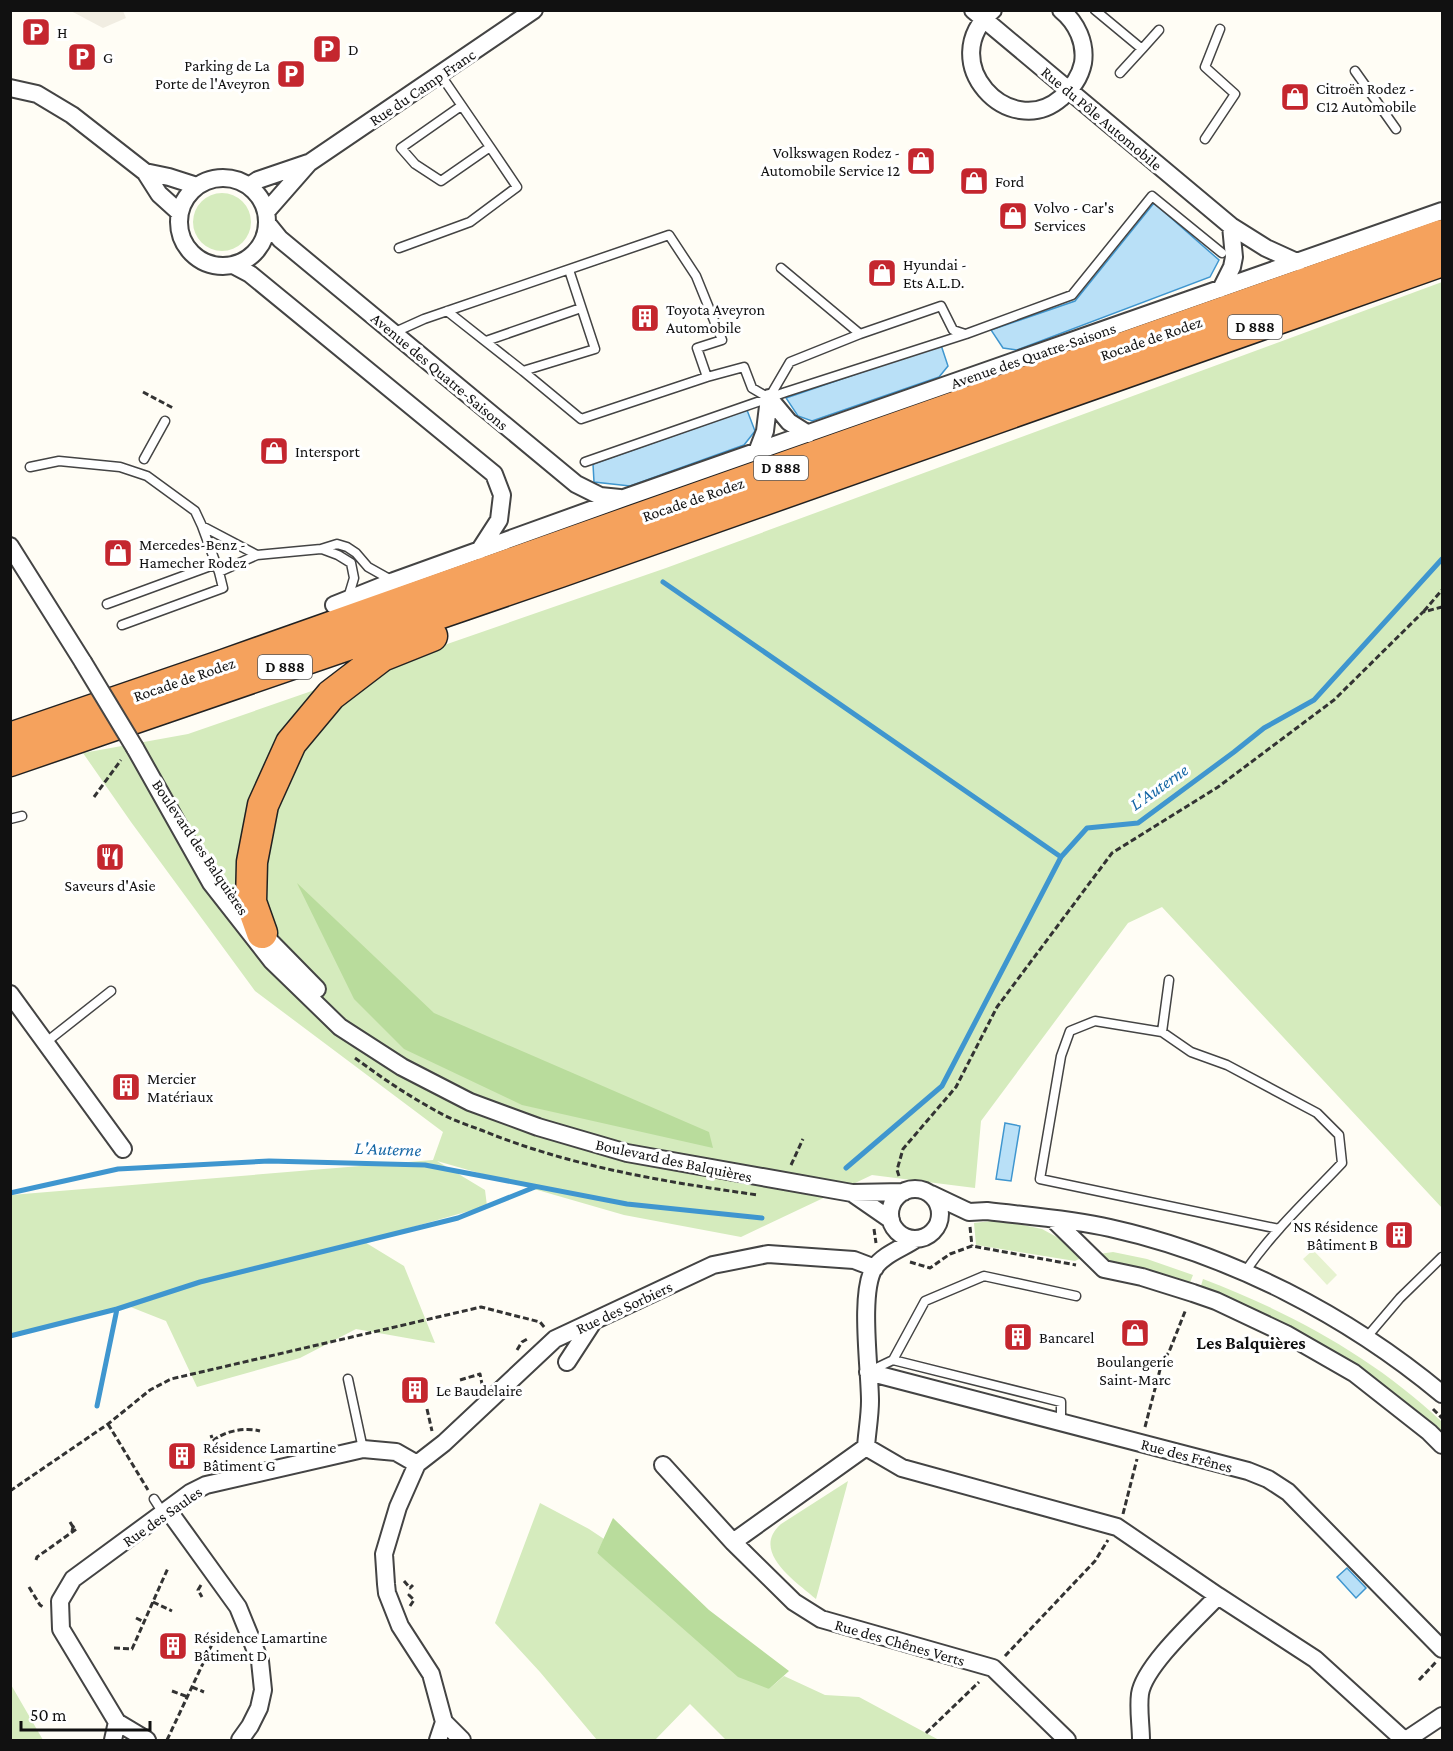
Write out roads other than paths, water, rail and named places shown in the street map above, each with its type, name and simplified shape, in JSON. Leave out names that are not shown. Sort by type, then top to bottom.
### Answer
[{"type":"highway","name":"Rocade de Rodez","points":[[10,738],[1443,235]]},
{"type":"highway","name":"Rocade de Rodez","points":[[10,761],[560,572],[1443,261]]},
{"type":"highway","points":[[262,933],[251,902],[252,862],[263,804],[291,743],[324,703],[331,695],[382,656],[530,596],[560,572]]},
{"type":"highway","points":[[120,701],[242,644],[341,602]]},
{"type":"street","name":"Rue du Camp Franc","points":[[249,186],[258,180],[309,163],[534,10]]},
{"type":"street","points":[[983,13],[974,34],[971,52],[973,69],[981,85],[992,98],[1007,106],[1024,110],[1041,109],[1057,102],[1070,91],[1079,77],[1083,62],[1083,45],[1078,30],[1061,10]]},
{"type":"street","name":"Rue du Pôle Automobile","points":[[983,13],[1070,91],[1231,226],[1266,248],[1299,263]]},
{"type":"street","points":[[10,88],[37,94],[72,115],[145,172],[159,194],[180,213]]},
{"type":"street","name":"Rue du Camp Franc","points":[[266,217],[309,163]]},
{"type":"street","points":[[145,172],[197,186]]},
{"type":"street","points":[[223,178],[249,186],[262,202],[266,217],[266,234],[261,245],[254,254],[233,265],[217,266],[201,261],[184,243],[180,231],[180,213],[189,194],[197,186],[223,178]]},
{"type":"street","name":"Avenue des Quatre-Saisons","points":[[341,602],[624,498],[1443,211]]},
{"type":"street","name":"Avenue des Quatre-Saisons","points":[[266,217],[280,239],[576,484],[600,496],[624,498]]},
{"type":"street","points":[[1221,289],[1234,258],[1231,226]]},
{"type":"street","points":[[233,265],[259,281],[494,474],[502,495],[498,520],[479,551]]},
{"type":"street","points":[[768,399],[789,422],[808,434]]},
{"type":"street","points":[[757,452],[765,431],[768,399]]},
{"type":"street","name":"Boulevard des Balquières","points":[[10,546],[218,877],[262,933],[337,1009],[402,1067]]},
{"type":"street","name":"Boulevard des Balquières","points":[[135,748],[211,883],[273,962],[340,1027],[402,1067],[470,1102],[538,1127],[627,1153],[852,1193],[904,1192]]},
{"type":"street","points":[[10,994],[123,1149]]},
{"type":"street","points":[[892,1252],[891,1212],[893,1204],[904,1192],[918,1189],[969,1212]]},
{"type":"street","name":"Boulevard des Balquières","points":[[852,1193],[892,1223]]},
{"type":"street","points":[[931,1194],[936,1200],[940,1213],[937,1226]]},
{"type":"street","points":[[733,1542],[866,1447],[870,1403],[866,1294],[874,1268],[892,1252],[915,1239],[928,1235],[937,1226],[969,1212],[987,1211],[1109,1228],[1156,1241],[1245,1272],[1307,1303],[1366,1338],[1411,1368],[1443,1394]]},
{"type":"street","points":[[1053,1219],[1104,1269],[1142,1277],[1216,1301],[1286,1334],[1354,1373],[1443,1445]]},
{"type":"street","points":[[892,1223],[903,1235],[915,1239]]},
{"type":"street","name":"Rue des Sorbiers","points":[[417,1464],[444,1443],[555,1339],[713,1265],[768,1254],[854,1260],[874,1268]]},
{"type":"street","points":[[567,1362],[594,1321]]},
{"type":"street","name":"Rue des Frênes","points":[[868,1372],[1248,1471],[1268,1479],[1288,1492],[1442,1653]]},
{"type":"street","points":[[866,1447],[902,1468],[1117,1527],[1315,1659],[1405,1740],[1443,1716]]},
{"type":"street","name":"Rue des Saules","points":[[147,1740],[117,1722],[61,1629],[60,1601],[73,1579],[190,1493],[206,1485],[363,1449],[396,1452],[417,1464]]},
{"type":"street","points":[[417,1464],[398,1508],[384,1554],[387,1593],[400,1626],[431,1674],[444,1722],[462,1740]]},
{"type":"street","name":"Rue des Chênes Verts","points":[[663,1466],[733,1542],[794,1602],[821,1619],[993,1668],[1067,1740]]},
{"type":"street","points":[[166,1512],[238,1607],[260,1661],[263,1690],[259,1708],[240,1740]]},
{"type":"street","points":[[1142,1740],[1140,1694],[1145,1678],[1155,1663],[1218,1596]]},
{"type":"street","points":[[113,1740],[117,1722]]},
{"type":"street","points":[[438,1740],[444,1722]]},
{"type":"lane","points":[[1095,10],[1142,49]]},
{"type":"lane","points":[[1205,139],[1235,94],[1205,67],[1220,29]]},
{"type":"lane","points":[[1120,73],[1159,30]]},
{"type":"lane","points":[[1355,71],[1396,129]]},
{"type":"lane","points":[[399,248],[470,222],[517,188],[440,74]]},
{"type":"lane","points":[[461,106],[401,148],[415,164],[441,181],[490,147]]},
{"type":"lane","points":[[585,462],[966,334],[1072,295],[1152,196],[1222,253]]},
{"type":"lane","points":[[393,333],[424,319],[669,235],[696,276],[722,340],[698,348],[707,377]]},
{"type":"lane","points":[[781,267],[860,334]]},
{"type":"lane","points":[[523,371],[595,349],[569,270]]},
{"type":"lane","points":[[768,399],[790,362],[860,334],[941,306],[953,330],[966,334]]},
{"type":"lane","points":[[486,341],[581,308]]},
{"type":"lane","points":[[447,311],[580,419],[744,367],[752,388],[768,399]]},
{"type":"lane","points":[[144,459],[165,421]]},
{"type":"lane","points":[[30,467],[59,461],[120,467],[147,476],[195,511],[218,568],[223,588],[122,625]]},
{"type":"lane","points":[[202,526],[257,555]]},
{"type":"lane","points":[[107,604],[257,555],[321,549],[337,544],[347,547],[356,553],[368,567],[394,581]]},
{"type":"lane","points":[[321,549],[351,563],[354,579],[341,602]]},
{"type":"lane","points":[[10,819],[22,816]]},
{"type":"lane","points":[[1162,1032],[1169,980]]},
{"type":"lane","points":[[45,1043],[111,991]]},
{"type":"lane","points":[[1245,1272],[1261,1249],[1342,1163],[1339,1135],[1317,1113],[1227,1065],[1191,1052],[1162,1032],[1095,1021],[1070,1031],[1061,1056],[1040,1179],[1279,1229]]},
{"type":"lane","points":[[1366,1338],[1400,1298],[1443,1257]]},
{"type":"lane","points":[[868,1372],[893,1360],[925,1301],[984,1276],[1076,1296]]},
{"type":"lane","points":[[893,1360],[1061,1402],[1061,1422]]},
{"type":"lane","points":[[348,1379],[363,1449]]},
{"type":"lane","points":[[154,1499],[166,1512]]},
{"type":"water","points":[[1154,203],[1219,260],[1210,277],[1017,350],[1003,348],[991,330],[1075,301]]},
{"type":"water","points":[[941,345],[948,366],[939,377],[812,421],[798,416],[786,398]]},
{"type":"water","points":[[747,410],[755,431],[744,445],[630,486],[594,482],[593,464]]},
{"type":"water","points":[[1005,1123],[1020,1126],[1011,1181],[996,1179]]},
{"type":"water","points":[[1347,1568],[1366,1588],[1356,1598],[1337,1577]]},
{"type":"waterway","name":"L'Auterne","points":[[846,1168],[942,1086],[1061,857],[1087,828],[1138,823],[1264,728],[1314,700],[1442,559]]},
{"type":"waterway","points":[[663,582],[1061,857]]},
{"type":"waterway","name":"L'Auterne","points":[[10,1193],[118,1169],[269,1161],[425,1165],[627,1204],[762,1218]]},
{"type":"waterway","points":[[97,1406],[117,1309],[200,1282],[458,1218],[535,1187]]},
{"type":"waterway","points":[[10,1336],[117,1309]]},
{"type":"place","name":"H","points":[[36,32]]},
{"type":"place","name":"D","points":[[327,49]]},
{"type":"place","name":"G","points":[[82,57]]},
{"type":"place","name":"Parking de La Porte de l'Aveyron","points":[[291,74]]},
{"type":"place","name":"Citroën Rodez - C12 Automobile","points":[[1295,97]]},
{"type":"place","name":"Volkswagen Rodez - Automobile Service 12","points":[[921,161]]},
{"type":"place","name":"Ford","points":[[974,181]]},
{"type":"place","name":"Volvo - Car's Services","points":[[1013,216]]},
{"type":"place","name":"Hyundai - Ets A.L.D.","points":[[882,273]]},
{"type":"place","name":"Toyota Aveyron Automobile","points":[[645,318]]},
{"type":"place","name":"Intersport","points":[[274,451]]},
{"type":"place","name":"Mercedes-Benz - Hamecher Rodez","points":[[118,553]]},
{"type":"place","name":"Saveurs d'Asie","points":[[110,857]]},
{"type":"place","name":"Mercier Matériaux","points":[[126,1087]]},
{"type":"place","name":"NS Résidence Bâtiment B","points":[[1399,1235]]},
{"type":"place","name":"Boulangerie Saint-Marc","points":[[1135,1333]]},
{"type":"place","name":"Bancarel","points":[[1018,1337]]},
{"type":"place","name":"Le Baudelaire","points":[[415,1390]]},
{"type":"place","name":"Résidence Lamartine Bâtiment G","points":[[182,1456]]},
{"type":"place","name":"Résidence Lamartine Bâtiment D","points":[[173,1646]]},
{"type":"district","name":"Les Balquières","points":[[1251,1343]]}]
